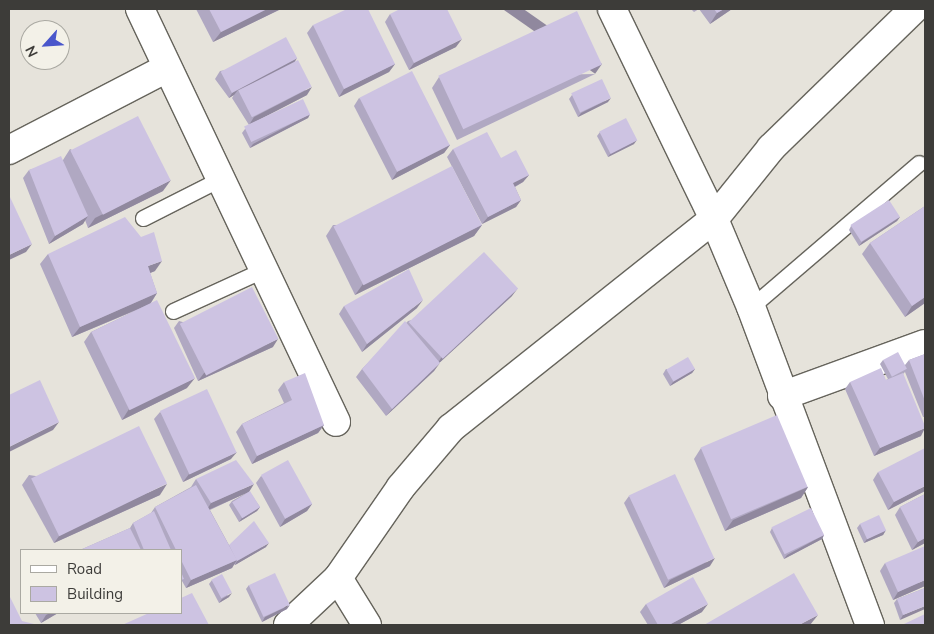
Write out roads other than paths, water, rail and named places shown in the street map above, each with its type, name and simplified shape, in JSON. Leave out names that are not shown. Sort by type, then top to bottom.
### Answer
[{"type":"street","points":[[140,9],[336,422]]},
{"type":"street","points":[[612,9],[714,219],[751,307],[782,396],[870,625]]},
{"type":"street","points":[[288,625],[338,578],[401,487],[451,428],[714,219],[771,148],[914,9]]},
{"type":"street","points":[[9,150],[168,68]]},
{"type":"street","points":[[782,396],[925,344]]},
{"type":"street","points":[[338,578],[367,625]]},
{"type":"lane","points":[[751,307],[919,163]]},
{"type":"lane","points":[[143,218],[220,179]]},
{"type":"lane","points":[[173,311],[263,270]]}]
